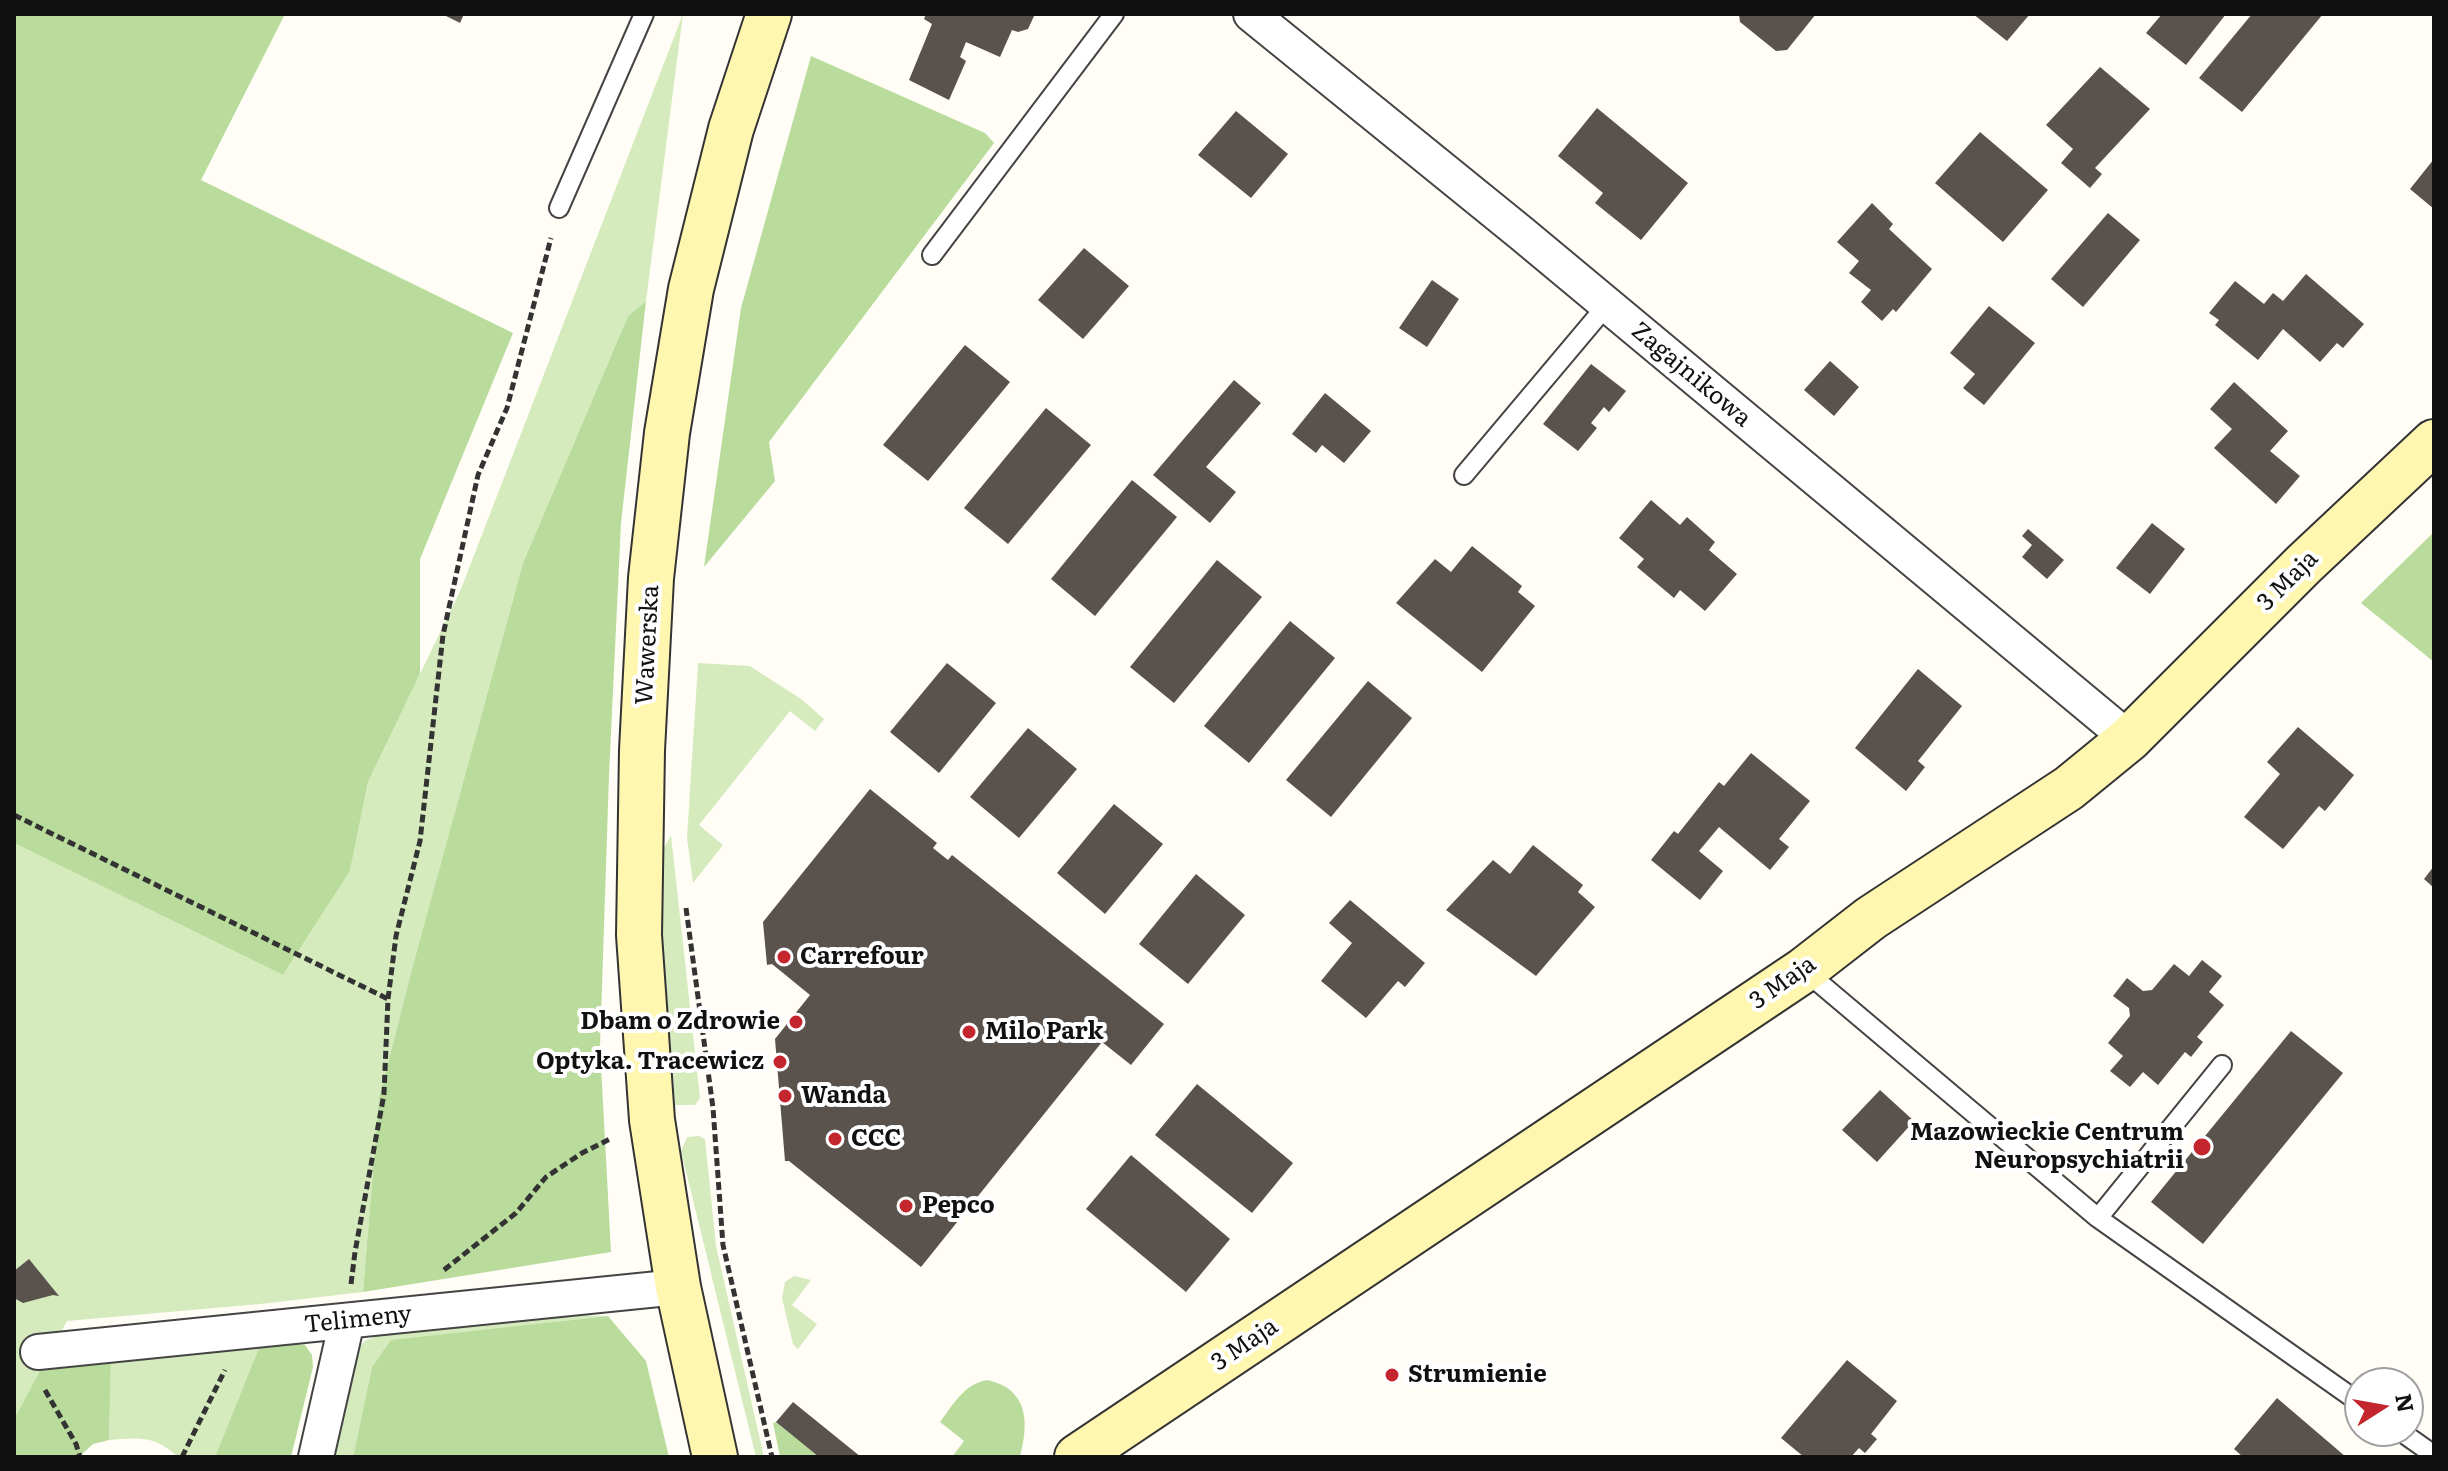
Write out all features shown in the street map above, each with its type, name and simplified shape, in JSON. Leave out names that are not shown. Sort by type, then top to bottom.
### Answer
[{"type":"street","name":"Wawerska","points":[[715,1457],[678,1287],[652,1120],[639,935],[642,750],[651,578],[667,433],[691,289],[731,129],[769,14]]},
{"type":"street","name":"Zagajnikowa","points":[[1251,14],[2129,739]]},
{"type":"street","name":"3 Maja","points":[[1077,1457],[1804,970],[1871,918],[2069,788],[2129,739],[2304,564],[2434,442]]},
{"type":"street","name":"Telimeny","points":[[32,1363],[241,1332],[678,1287]]},
{"type":"street","points":[[316,1457],[347,1321]]},
{"type":"lane","points":[[559,208],[644,14]]},
{"type":"lane","points":[[932,255],[1114,14]]},
{"type":"lane","points":[[1464,475],[1607,305]]},
{"type":"lane","points":[[1804,970],[2098,1218],[2344,1392]]},
{"type":"lane","points":[[2098,1218],[2222,1065]]},
{"type":"path","points":[[347,1321],[355,1252],[384,1094],[388,999],[396,936],[420,841],[446,620],[478,475],[507,408],[559,208]]},
{"type":"path","points":[[14,815],[388,999]]},
{"type":"path","points":[[685,897],[713,1108],[723,1245],[772,1457]]},
{"type":"path","points":[[440,1274],[516,1213],[546,1177],[611,1138]]},
{"type":"path","points":[[182,1457],[217,1389],[241,1332]]},
{"type":"path","points":[[32,1363],[80,1457]]},
{"type":"green space","points":[[14,14],[285,14],[201,180],[513,333],[420,559],[420,674],[368,782],[350,871],[283,975],[14,843]]},
{"type":"green space","points":[[683,14],[646,301],[628,316],[523,563],[379,1098],[363,1292],[67,1321],[14,1419],[14,843],[283,975],[350,871],[368,782],[461,589]]},
{"type":"green space","points":[[811,56],[985,133],[994,143],[769,442],[775,481],[704,567],[741,308]]},
{"type":"green space","points":[[646,301],[621,523],[609,775],[600,1047],[611,1252],[363,1292],[379,1098],[523,563],[628,316]]},
{"type":"green space","points":[[2434,532],[2434,662],[2361,603]]},
{"type":"green space","points":[[698,663],[750,666],[801,699],[824,719],[815,731],[790,711],[699,825],[723,845],[693,883],[687,838]]},
{"type":"green space","points":[[671,835],[700,1098],[695,1105],[675,1105],[663,941],[662,852]]},
{"type":"green space","points":[[687,1137],[705,1139],[716,1246],[764,1457],[756,1457],[681,1151]]},
{"type":"green space","points":[[794,1276],[811,1280],[792,1305],[817,1324],[798,1349],[793,1344],[782,1298],[785,1282]]},
{"type":"green space","points":[[570,1315],[608,1316],[391,1341],[372,1367],[353,1457],[333,1457],[354,1352],[365,1341],[380,1334]]},
{"type":"green space","points":[[608,1316],[646,1361],[669,1457],[353,1457],[372,1367],[391,1340]]},
{"type":"green space","points":[[260,1345],[215,1457],[178,1457],[154,1441],[109,1440],[111,1361]]},
{"type":"green space","points":[[260,1345],[305,1345],[312,1355],[313,1367],[291,1457],[215,1457]]},
{"type":"green space","points":[[111,1361],[109,1440],[93,1444],[79,1457],[14,1457],[14,1419],[42,1367]]},
{"type":"green space","points":[[987,1380],[1011,1391],[1023,1409],[1025,1432],[1020,1457],[952,1457],[964,1441],[940,1422],[965,1391]]},
{"type":"green space","points":[[776,1422],[819,1457],[780,1457],[773,1423]]},
{"type":"building","points":[[442,14],[464,14],[460,23]]},
{"type":"building","points":[[926,14],[1035,14],[1028,29],[1012,30],[1000,57],[966,42],[960,57],[966,61],[949,100],[909,80],[932,24],[924,19]]},
{"type":"building","points":[[1739,14],[1816,14],[1787,50],[1776,51],[1740,22]]},
{"type":"building","points":[[1973,14],[2030,14],[2007,41]]},
{"type":"building","points":[[2162,14],[2226,14],[2186,65],[2146,33]]},
{"type":"building","points":[[2252,14],[2323,14],[2242,112],[2199,78]]},
{"type":"building","points":[[2100,67],[2150,109],[2095,168],[2102,174],[2090,188],[2061,163],[2073,149],[2046,125]]},
{"type":"building","points":[[1597,108],[1688,183],[1641,240],[1595,203],[1603,193],[1558,156]]},
{"type":"building","points":[[1236,111],[1288,154],[1251,198],[1198,155]]},
{"type":"building","points":[[1980,132],[2048,190],[2003,242],[1935,183]]},
{"type":"building","points":[[2434,159],[2434,209],[2410,189]]},
{"type":"building","points":[[1872,203],[1893,224],[1889,229],[1932,269],[1896,312],[1893,309],[1882,321],[1861,302],[1871,290],[1849,273],[1859,261],[1837,242]]},
{"type":"building","points":[[2108,213],[2140,240],[2083,307],[2051,279]]},
{"type":"building","points":[[1084,248],[1129,286],[1083,339],[1038,300]]},
{"type":"building","points":[[2306,274],[2364,324],[2343,348],[2337,343],[2320,362],[2283,329],[2258,360],[2215,325],[2219,320],[2209,313],[2235,281],[2264,304],[2273,293],[2283,301]]},
{"type":"building","points":[[1432,280],[1459,299],[1427,347],[1399,328]]},
{"type":"building","points":[[1989,306],[2035,343],[1984,405],[1963,388],[1975,374],[1950,353]]},
{"type":"building","points":[[965,345],[1010,382],[928,481],[883,445]]},
{"type":"building","points":[[1830,361],[1859,387],[1834,416],[1804,390]]},
{"type":"building","points":[[1591,364],[1626,391],[1609,412],[1604,407],[1591,423],[1597,428],[1578,451],[1543,424]]},
{"type":"building","points":[[1234,380],[1261,403],[1206,467],[1236,492],[1210,523],[1153,475]]},
{"type":"building","points":[[2234,382],[2288,431],[2270,451],[2300,476],[2276,504],[2214,448],[2232,429],[2210,409]]},
{"type":"building","points":[[1325,393],[1371,431],[1344,463],[1322,445],[1316,453],[1292,434]]},
{"type":"building","points":[[1046,408],[1091,445],[1008,544],[964,508]]},
{"type":"building","points":[[1132,480],[1177,517],[1095,616],[1051,579]]},
{"type":"building","points":[[1651,500],[1680,525],[1687,517],[1715,542],[1709,550],[1737,574],[1705,611],[1680,590],[1674,598],[1637,567],[1644,559],[1619,538]]},
{"type":"building","points":[[2152,523],[2185,549],[2150,594],[2116,568]]},
{"type":"building","points":[[2028,529],[2064,560],[2047,579],[2022,557],[2032,545],[2022,536]]},
{"type":"building","points":[[1472,546],[1522,586],[1518,592],[1535,606],[1482,672],[1396,603],[1435,559],[1451,572]]},
{"type":"building","points":[[1217,560],[1262,597],[1174,703],[1130,667]]},
{"type":"building","points":[[1290,621],[1335,658],[1249,763],[1204,726]]},
{"type":"building","points":[[947,663],[996,703],[939,773],[890,732]]},
{"type":"building","points":[[1918,669],[1962,706],[1918,761],[1925,767],[1906,791],[1855,748]]},
{"type":"building","points":[[1368,681],[1412,718],[1331,817],[1286,780]]},
{"type":"building","points":[[2298,727],[2354,775],[2325,811],[2319,806],[2283,849],[2244,817],[2280,774],[2267,762]]},
{"type":"building","points":[[1028,728],[1077,769],[1019,838],[970,797]]},
{"type":"building","points":[[1751,753],[1810,801],[1779,839],[1789,847],[1770,870],[1719,827],[1699,851],[1723,871],[1700,900],[1651,860],[1674,831],[1678,834],[1719,782],[1724,786]]},
{"type":"building","name":"Milo Park","points":[[870,789],[937,843],[933,848],[948,860],[952,855],[1164,1024],[1131,1065],[1102,1042],[921,1267],[789,1161],[785,1161],[775,1039],[810,995],[772,964],[767,965],[763,922]]},
{"type":"building","points":[[1114,804],[1163,844],[1105,914],[1057,873]]},
{"type":"building","points":[[1533,845],[1583,885],[1578,892],[1595,907],[1536,976],[1446,910],[1493,860],[1510,874]]},
{"type":"building","points":[[2434,866],[2434,888],[2424,879]]},
{"type":"building","points":[[1196,874],[1245,915],[1188,984],[1139,944]]},
{"type":"building","points":[[1350,900],[1425,963],[1405,987],[1398,981],[1366,1018],[1321,981],[1352,943],[1329,923]]},
{"type":"building","points":[[2202,960],[2222,976],[2209,992],[2224,1005],[2197,1037],[2203,1042],[2191,1057],[2185,1052],[2158,1085],[2143,1072],[2130,1087],[2110,1071],[2123,1056],[2108,1043],[2130,1016],[2129,1008],[2113,996],[2127,978],[2143,991],[2152,990],[2174,964],[2189,976]]},
{"type":"building","points":[[2291,1031],[2343,1073],[2203,1244],[2151,1202]]},
{"type":"building","points":[[1197,1084],[1293,1163],[1252,1213],[1155,1135]]},
{"type":"building","points":[[1880,1090],[1914,1121],[1877,1162],[1842,1130]]},
{"type":"building","points":[[1131,1155],[1230,1239],[1186,1292],[1086,1209]]},
{"type":"building","points":[[29,1259],[59,1296],[23,1303],[14,1298],[14,1271]]},
{"type":"building","points":[[1847,1360],[1897,1401],[1871,1434],[1877,1439],[1865,1453],[1859,1448],[1851,1457],[1804,1457],[1781,1438]]},
{"type":"building","points":[[2277,1398],[2346,1457],[2243,1457],[2234,1449]]},
{"type":"building","points":[[793,1402],[861,1457],[819,1457],[776,1422]]},
{"type":"place","name":"Carrefour","points":[[784,957]]},
{"type":"place","name":"Dbam o Zdrowie","points":[[796,1022]]},
{"type":"place","name":"Milo Park","points":[[969,1032]]},
{"type":"place","name":"Optyka. Tracewicz","points":[[780,1062]]},
{"type":"place","name":"Wanda","points":[[785,1096]]},
{"type":"place","name":"CCC","points":[[835,1139]]},
{"type":"place","name":"Mazowieckie Centrum Neuropsychiatrii","points":[[2202,1147]]},
{"type":"place","name":"Pepco","points":[[906,1206]]},
{"type":"place","name":"Strumienie","points":[[1392,1375]]}]
